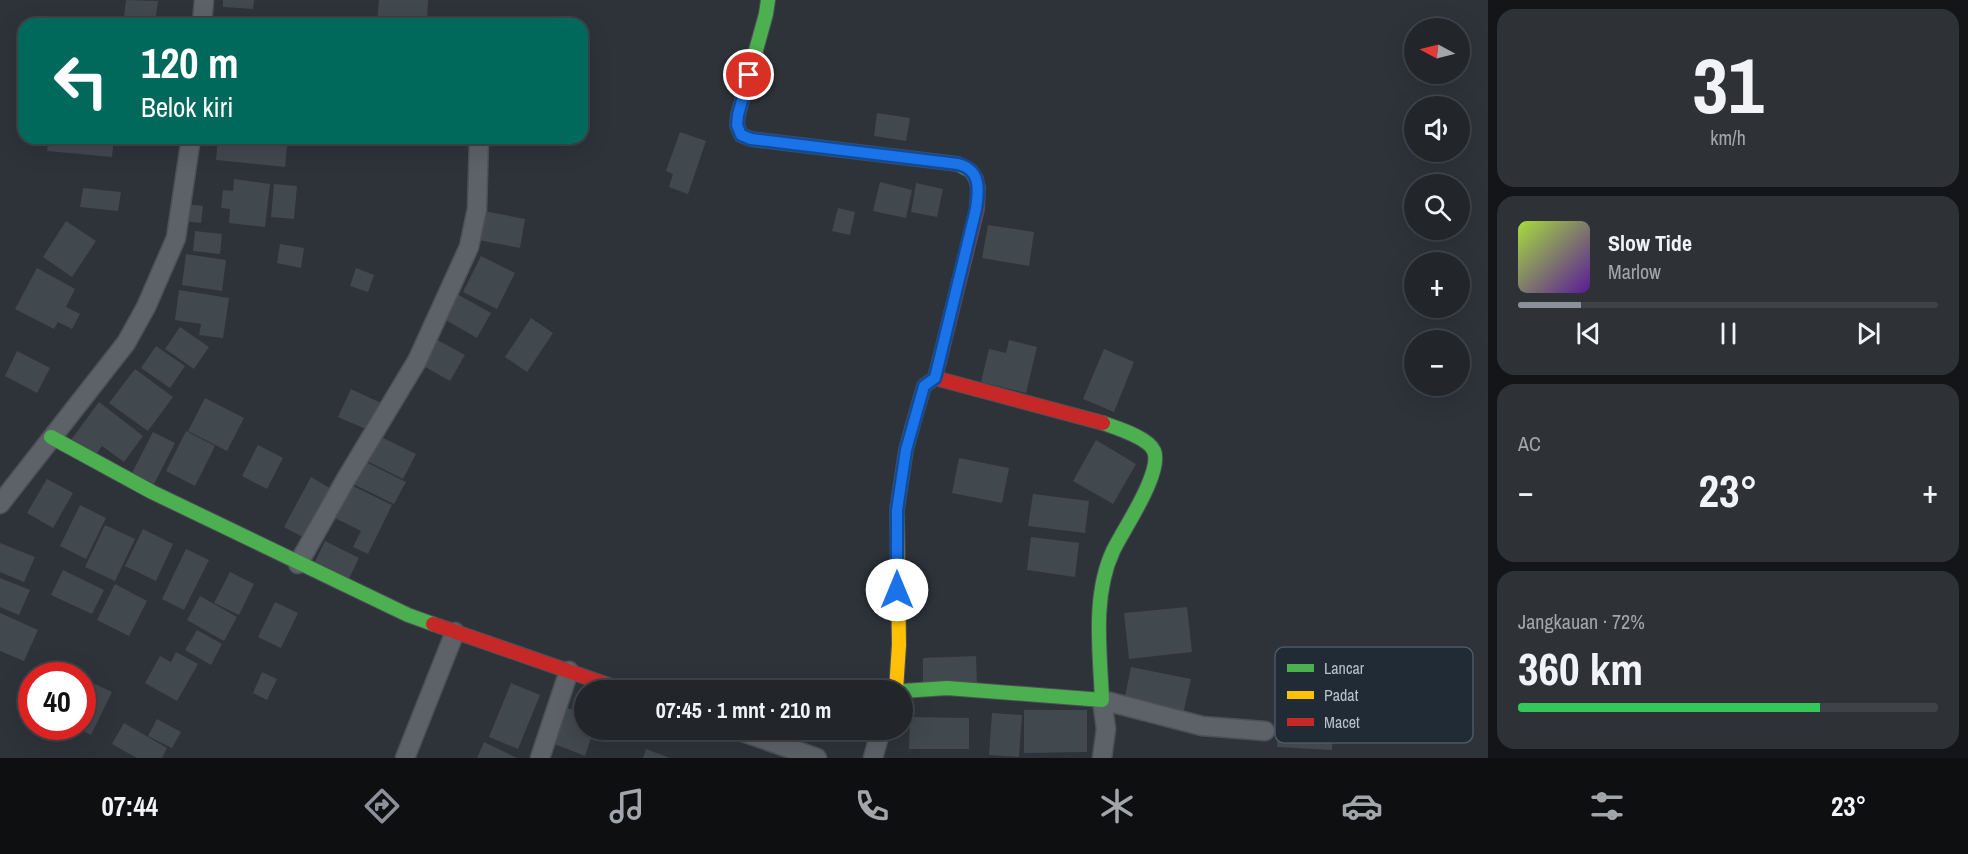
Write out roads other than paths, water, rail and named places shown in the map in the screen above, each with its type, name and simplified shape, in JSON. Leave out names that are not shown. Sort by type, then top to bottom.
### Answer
[{"type":"street","points":[[202,18],[204,0]]},
{"type":"street","points":[[768,0],[738,115],[737,125],[741,135],[751,139],[958,164],[966,166],[978,181],[976,209],[935,378],[924,386],[906,450],[897,510],[899,645],[897,680]]},
{"type":"street","points":[[0,504],[126,343],[146,307],[176,238],[189,144]]},
{"type":"street","points":[[298,564],[417,360],[469,247],[477,209],[479,144]]},
{"type":"street","points":[[935,378],[1105,424],[1145,442],[1155,450],[1155,465],[1149,482],[1111,555],[1102,593],[1102,700],[1106,729],[1102,758]]},
{"type":"street","points":[[51,437],[152,492],[408,615],[595,680]]},
{"type":"street","points":[[405,758],[455,632]]},
{"type":"street","points":[[540,758],[569,671]]},
{"type":"street","points":[[913,690],[946,688],[1102,700],[1202,726],[1265,731]]},
{"type":"street","points":[[765,740],[817,758]]},
{"type":"street","points":[[873,758],[878,740]]}]
